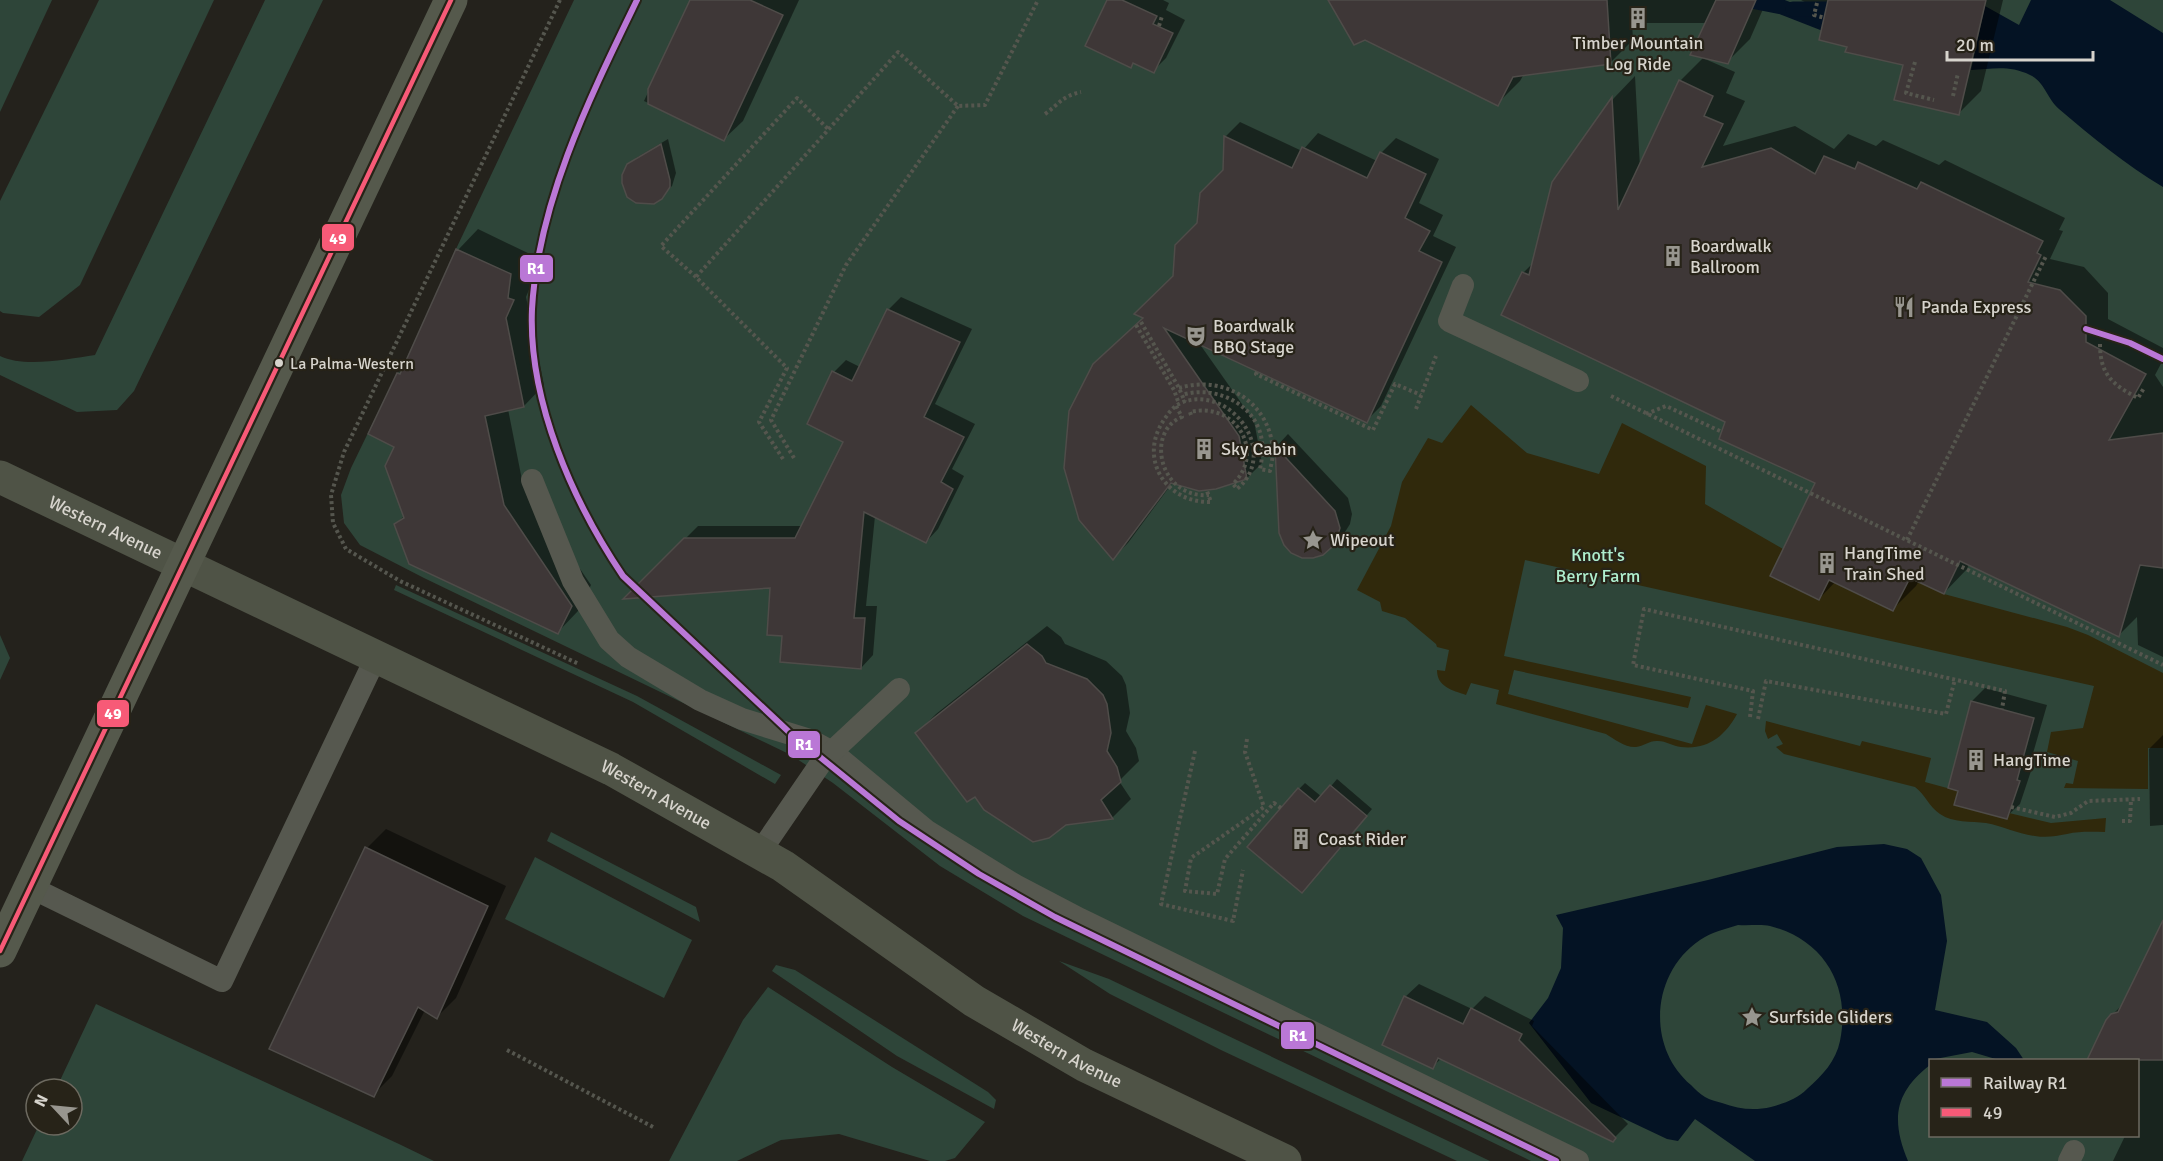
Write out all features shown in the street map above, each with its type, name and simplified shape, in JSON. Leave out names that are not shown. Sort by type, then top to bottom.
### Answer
[{"type":"main road","points":[[0,951],[451,0]]},
{"type":"main road","name":"Western Avenue","points":[[0,477],[611,769],[783,866],[974,1001],[1084,1065],[1285,1161]]},
{"type":"lane","points":[[1463,285],[1449,321],[1578,381]]},
{"type":"lane","points":[[532,480],[573,581],[609,640],[628,657],[700,700],[742,719],[810,740],[832,752],[927,831],[1015,885],[1080,919],[1578,1161]]},
{"type":"lane","points":[[30,887],[222,981],[376,657]]},
{"type":"lane","points":[[760,852],[807,782],[832,752],[899,688]]},
{"type":"path","points":[[400,581],[346,549],[333,523],[331,495],[333,485],[344,452],[560,0]]},
{"type":"path","points":[[696,277],[898,52],[958,106],[985,105],[1038,0]]},
{"type":"path","points":[[1817,3],[1814,15],[1825,18]]},
{"type":"path","points":[[1158,26],[1162,16]]},
{"type":"path","points":[[1915,62],[1906,93],[1934,100]]},
{"type":"path","points":[[1953,96],[1958,73]]},
{"type":"path","points":[[1045,114],[1062,99],[1081,92]]},
{"type":"path","points":[[783,459],[759,422],[787,368],[696,277],[661,246],[797,98],[829,130]]},
{"type":"path","points":[[794,458],[771,420],[846,264],[958,106]]},
{"type":"path","points":[[1906,540],[2046,256]]},
{"type":"path","points":[[1416,409],[1449,321]]},
{"type":"path","points":[[1142,322],[1185,402]]},
{"type":"path","points":[[1136,325],[1174,390],[1178,405],[1182,417],[1177,418],[1167,430],[1161,444],[1161,460],[1166,474],[1184,491],[1198,496],[1208,493],[1211,502],[1198,502],[1181,497],[1168,487],[1161,477],[1155,461],[1153,442],[1160,424],[1178,405],[1198,400],[1214,402],[1239,417],[1249,431],[1254,453],[1250,471],[1237,489],[1233,484],[1244,468],[1247,453],[1243,434],[1234,421],[1213,410],[1190,412],[1191,416]]},
{"type":"path","points":[[2100,344],[2100,360],[2115,385],[2138,398],[2144,388]]},
{"type":"path","points":[[1257,372],[1256,375],[1373,430],[1395,384],[1421,395]]},
{"type":"path","points":[[1578,381],[2163,665]]},
{"type":"path","points":[[1179,388],[1196,384],[1219,385],[1240,393],[1253,404],[1267,423],[1273,453],[1270,471],[1260,469],[1263,453],[1258,427],[1235,401],[1217,394],[1197,392],[1182,395]]},
{"type":"path","points":[[1646,414],[1666,406],[1722,432]]},
{"type":"path","points":[[1750,717],[1753,691],[1633,665],[1644,609],[2005,690],[2002,709]]},
{"type":"path","points":[[1758,719],[1766,681],[1946,714],[1955,679]]},
{"type":"path","points":[[1246,739],[1245,752],[1264,807],[1191,858],[1185,891],[1217,894],[1225,859],[1274,803],[1281,808]]},
{"type":"path","points":[[1195,751],[1161,904],[1233,921],[1243,870]]},
{"type":"path","points":[[2011,807],[2055,817],[2071,813],[2088,801],[2140,799]]},
{"type":"path","points":[[2122,821],[2130,821],[2131,800]]},
{"type":"path","points":[[507,1050],[655,1128]]},
{"type":"green space","points":[[0,0],[52,0],[0,112]]},
{"type":"green space","points":[[99,0],[214,0],[80,285],[39,317],[3,313],[0,311],[0,201]]},
{"type":"green space","points":[[265,0],[323,0],[134,391],[117,410],[77,412],[0,375],[0,356],[10,360],[33,362],[95,355]]},
{"type":"green space","name":"Knott's Berry Farm","points":[[574,0],[2163,0],[2163,1161],[1531,1161],[1023,916],[940,866],[833,783],[791,755],[360,545],[344,523],[341,495],[351,468],[397,373],[401,371]]},
{"type":"green space","points":[[396,585],[637,696],[781,775],[775,784],[633,702],[394,590]]},
{"type":"green space","points":[[0,635],[10,658],[0,680]]},
{"type":"green space","points":[[551,832],[696,907],[700,922],[547,841]]},
{"type":"green space","points":[[535,857],[692,940],[664,998],[505,919]]},
{"type":"green space","points":[[1059,961],[1109,979],[1490,1161],[1457,1161],[1221,1050],[1110,994]]},
{"type":"green space","points":[[776,965],[795,970],[988,1092],[996,1100],[994,1109],[897,1056],[772,971]]},
{"type":"green space","points":[[768,987],[892,1067],[985,1122],[955,1158],[945,1161],[930,1161],[839,1134],[781,1140],[737,1161],[669,1161],[743,1020]]},
{"type":"green space","points":[[96,1004],[434,1161],[22,1161],[33,1137],[84,1137],[84,1077],[62,1077]]},
{"type":"sand","points":[[1471,405],[1527,453],[1599,474],[1622,423],[1706,466],[1705,504],[1783,549],[1770,576],[1819,600],[1829,580],[1893,611],[1910,578],[1944,594],[2067,627],[2088,635],[2163,673],[2163,748],[2148,748],[2148,789],[2064,788],[2066,783],[2073,784],[2078,761],[2047,752],[2051,732],[2083,728],[2094,686],[1525,560],[1504,656],[1691,697],[1688,708],[1514,670],[1508,694],[1692,744],[1706,705],[1737,714],[1721,735],[1707,744],[1681,747],[1655,741],[1632,747],[1606,734],[1496,704],[1499,690],[1471,683],[1466,695],[1446,687],[1442,684],[1437,670],[1445,671],[1449,650],[1437,647],[1405,618],[1382,611],[1380,602],[1357,590],[1391,526],[1402,482],[1428,438],[1442,443]]},
{"type":"sand","points":[[1766,721],[1860,746],[1862,741],[1931,758],[1925,782],[1958,791],[1954,805],[2006,819],[2009,813],[2051,823],[2106,818],[2105,832],[2039,837],[1986,823],[1951,819],[1936,811],[1915,787],[1784,754],[1776,747],[1783,744],[1777,734],[1768,739],[1765,731]]},
{"type":"water","points":[[2031,0],[2110,0],[2163,33],[2163,187],[2123,160],[2059,109],[2035,78],[2008,69],[1971,70],[1985,6],[2019,25]]},
{"type":"water","points":[[1884,844],[1907,849],[1921,858],[1941,895],[1947,941],[1935,1010],[1987,1022],[2016,1048],[2023,1059],[1996,1059],[1972,1052],[1929,1059],[1929,1066],[1909,1086],[1899,1108],[1899,1133],[1908,1161],[1755,1161],[1695,1119],[1678,1141],[1667,1139],[1591,1103],[1529,1023],[1548,998],[1561,968],[1563,928],[1556,915],[1837,847]],"holes":[[[1738,925],[1763,925],[1789,933],[1806,942],[1819,954],[1830,969],[1837,985],[1842,1021],[1840,1041],[1835,1055],[1828,1068],[1813,1084],[1786,1102],[1765,1108],[1746,1109],[1709,1099],[1676,1069],[1661,1031],[1660,1011],[1664,990],[1672,971],[1684,954],[1700,940]]]},
{"type":"building","points":[[690,0],[750,0],[783,15],[724,141],[648,104],[648,89]]},
{"type":"building","points":[[1107,0],[1122,0],[1157,16],[1153,24],[1173,33],[1154,73],[1133,63],[1131,68],[1085,46]]},
{"type":"building","points":[[1328,0],[1607,0],[1611,64],[1513,77],[1498,106],[1365,40],[1354,45]]},
{"type":"building","points":[[1716,0],[1756,0],[1728,64],[1690,55]]},
{"type":"building","points":[[1828,0],[1986,0],[1959,115],[1894,100],[1903,65],[1845,52],[1847,47],[1819,40]]},
{"type":"building","points":[[1679,80],[1713,96],[1704,116],[1723,124],[1702,167],[1771,148],[1815,174],[1824,156],[1855,169],[1858,162],[1917,189],[1921,182],[2043,241],[2037,253],[2041,255],[2028,282],[2060,290],[2086,316],[2086,342],[2146,374],[2109,440],[2163,433],[2163,568],[2140,565],[2119,637],[1960,561],[1944,594],[1910,578],[1893,611],[1829,580],[1819,600],[1770,576],[1815,483],[1719,439],[1725,422],[1501,315],[1522,272],[1529,275],[1552,182],[1612,97],[1618,210]]},
{"type":"building","points":[[1224,136],[1292,168],[1302,147],[1367,178],[1380,152],[1426,174],[1405,218],[1430,231],[1419,251],[1442,262],[1367,423],[1164,328],[1239,436],[1247,479],[1216,489],[1199,491],[1171,483],[1113,560],[1079,520],[1064,468],[1069,411],[1093,364],[1143,318],[1134,314],[1173,276],[1175,245],[1197,223],[1200,193],[1223,170]]},
{"type":"building","points":[[661,144],[670,187],[662,199],[654,204],[636,203],[627,197],[622,175],[627,164]]},
{"type":"building","points":[[456,249],[511,274],[508,298],[514,300],[506,318],[524,407],[485,416],[504,505],[572,606],[558,634],[409,564],[394,524],[404,518],[385,466],[394,447],[368,434],[397,373],[400,374]]},
{"type":"building","points":[[887,309],[960,342],[924,417],[964,437],[941,482],[953,489],[926,543],[864,512],[854,618],[865,618],[861,669],[780,662],[782,636],[767,635],[770,588],[623,599],[684,538],[795,538],[843,442],[807,424],[832,371],[852,381]]},
{"type":"building","points":[[1275,446],[1335,511],[1340,528],[1332,547],[1323,555],[1302,558],[1291,553],[1284,545],[1279,533]]},
{"type":"building","points":[[1027,644],[1042,656],[1046,663],[1087,679],[1103,695],[1107,704],[1111,733],[1107,751],[1117,767],[1121,782],[1101,800],[1113,819],[1066,825],[1049,838],[1033,842],[984,810],[975,797],[967,802],[915,733]]},
{"type":"building","name":"HangTime","points":[[1971,701],[2034,718],[2017,780],[2020,781],[2007,819],[1954,805],[1958,791],[1948,788]]},
{"type":"building","name":"Coast Rider","points":[[1330,785],[1367,816],[1302,893],[1247,847],[1298,788],[1315,802]]},
{"type":"building","points":[[365,847],[488,906],[437,1019],[418,1007],[374,1097],[269,1049]]},
{"type":"building","points":[[2163,920],[2163,1060],[2087,1059],[2106,1020],[2111,1014],[2118,1012]]},
{"type":"building","points":[[1404,996],[1463,1024],[1471,1008],[1522,1034],[1519,1040],[1616,1138],[1613,1142],[1438,1058],[1433,1069],[1382,1045]]},
{"type":"waterway","points":[[1746,0],[1782,7],[1823,23]]},
{"type":"waterway","points":[[1793,9],[1826,9]]},
{"type":"rail line","name":"R1","points":[[637,0],[585,111],[556,189],[544,229],[536,269],[532,309],[533,344],[538,379],[557,449],[587,516],[623,576],[789,732],[899,821],[979,874],[1055,917],[1556,1161]]},
{"type":"rail line","name":"R1","points":[[2086,329],[2130,343],[2163,359]]},
{"type":"transit line","name":"49","points":[[0,951],[451,0]]},
{"type":"place","name":"Timber Mountain Log Ride","points":[[1638,18]]},
{"type":"place","name":"Boardwalk Ballroom","points":[[1673,256]]},
{"type":"place","name":"Panda Express","points":[[1904,307]]},
{"type":"place","name":"Boardwalk BBQ Stage","points":[[1196,336]]},
{"type":"place","name":"La Palma-Western","points":[[279,363]]},
{"type":"place","name":"Sky Cabin","points":[[1204,449]]},
{"type":"place","name":"Wipeout","points":[[1313,540]]},
{"type":"place","name":"HangTime Train Shed","points":[[1827,563]]},
{"type":"place","name":"HangTime","points":[[1976,760]]},
{"type":"place","name":"Coast Rider","points":[[1301,839]]},
{"type":"place","name":"Surfside Gliders","points":[[1752,1017]]}]
